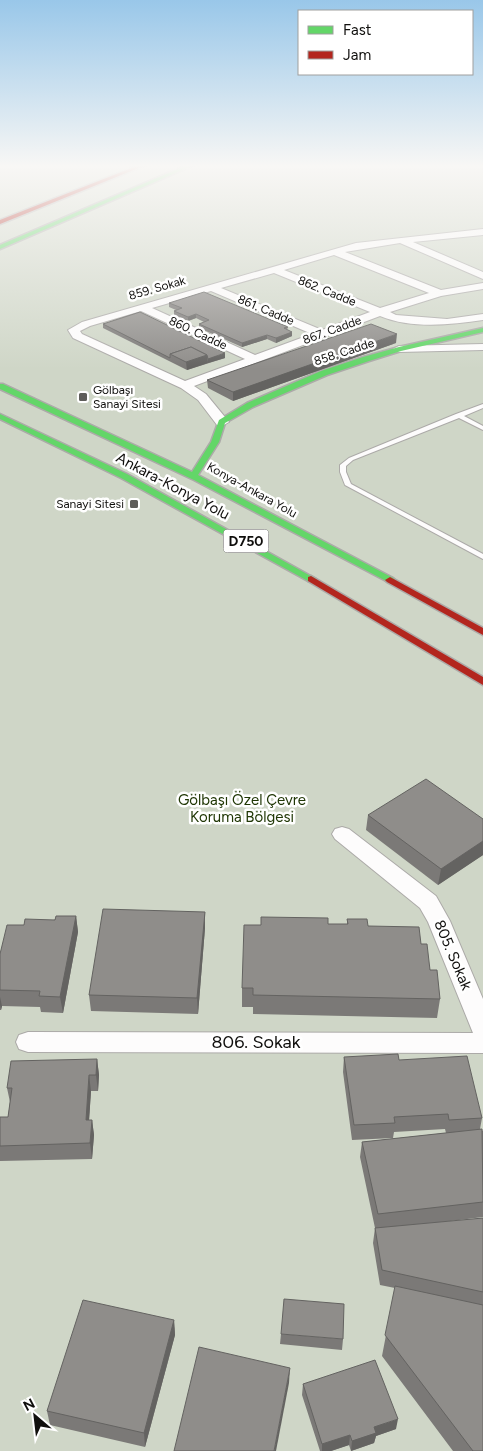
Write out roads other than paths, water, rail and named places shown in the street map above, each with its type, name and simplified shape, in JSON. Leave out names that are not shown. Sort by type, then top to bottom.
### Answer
[{"type":"main road","points":[[0,247],[33,233]]},
{"type":"main road","name":"858. Cadde","points":[[222,422],[243,408],[282,389],[324,373],[399,349],[483,330]]},
{"type":"main road","name":"Konya-Ankara Yolu","points":[[0,386],[65,413],[194,474],[483,632]]},
{"type":"main road","name":"Ankara-Konya Yolu","points":[[0,416],[168,499],[284,562],[483,682]]},
{"type":"main road","points":[[194,474],[218,437],[222,422]]},
{"type":"street","name":"859. Sokak","points":[[222,422],[202,397],[185,385],[74,333],[77,327],[365,244],[476,233]]},
{"type":"street","points":[[402,240],[483,276]]},
{"type":"street","points":[[335,252],[440,293]]},
{"type":"street","name":"862. Cadde","points":[[274,269],[394,318],[447,322],[483,317]]},
{"type":"street","name":"867. Cadde","points":[[185,385],[380,312],[440,293],[483,286]]},
{"type":"street","name":"861. Cadde","points":[[211,287],[322,334]]},
{"type":"street","name":"860. Cadde","points":[[142,307],[254,359]]},
{"type":"street","points":[[399,349],[483,347]]},
{"type":"street","name":"805. Sokak","points":[[342,834],[428,902],[440,921],[478,1001],[483,1028]]},
{"type":"street","name":"806. Sokak","points":[[28,1042],[483,1043]]},
{"type":"lane","points":[[483,406],[351,459],[343,465],[343,472],[348,485],[483,557]]},
{"type":"lane","points":[[458,415],[483,428]]},
{"type":"place","name":"Gölbaşı Sanayi Sitesi","points":[[83,397]]},
{"type":"place","name":"Sanayi Sitesi","points":[[134,504]]},
{"type":"park label","name":"Gölbaşı Özel Çevre Koruma Bölgesi","points":[[242,808]]}]
